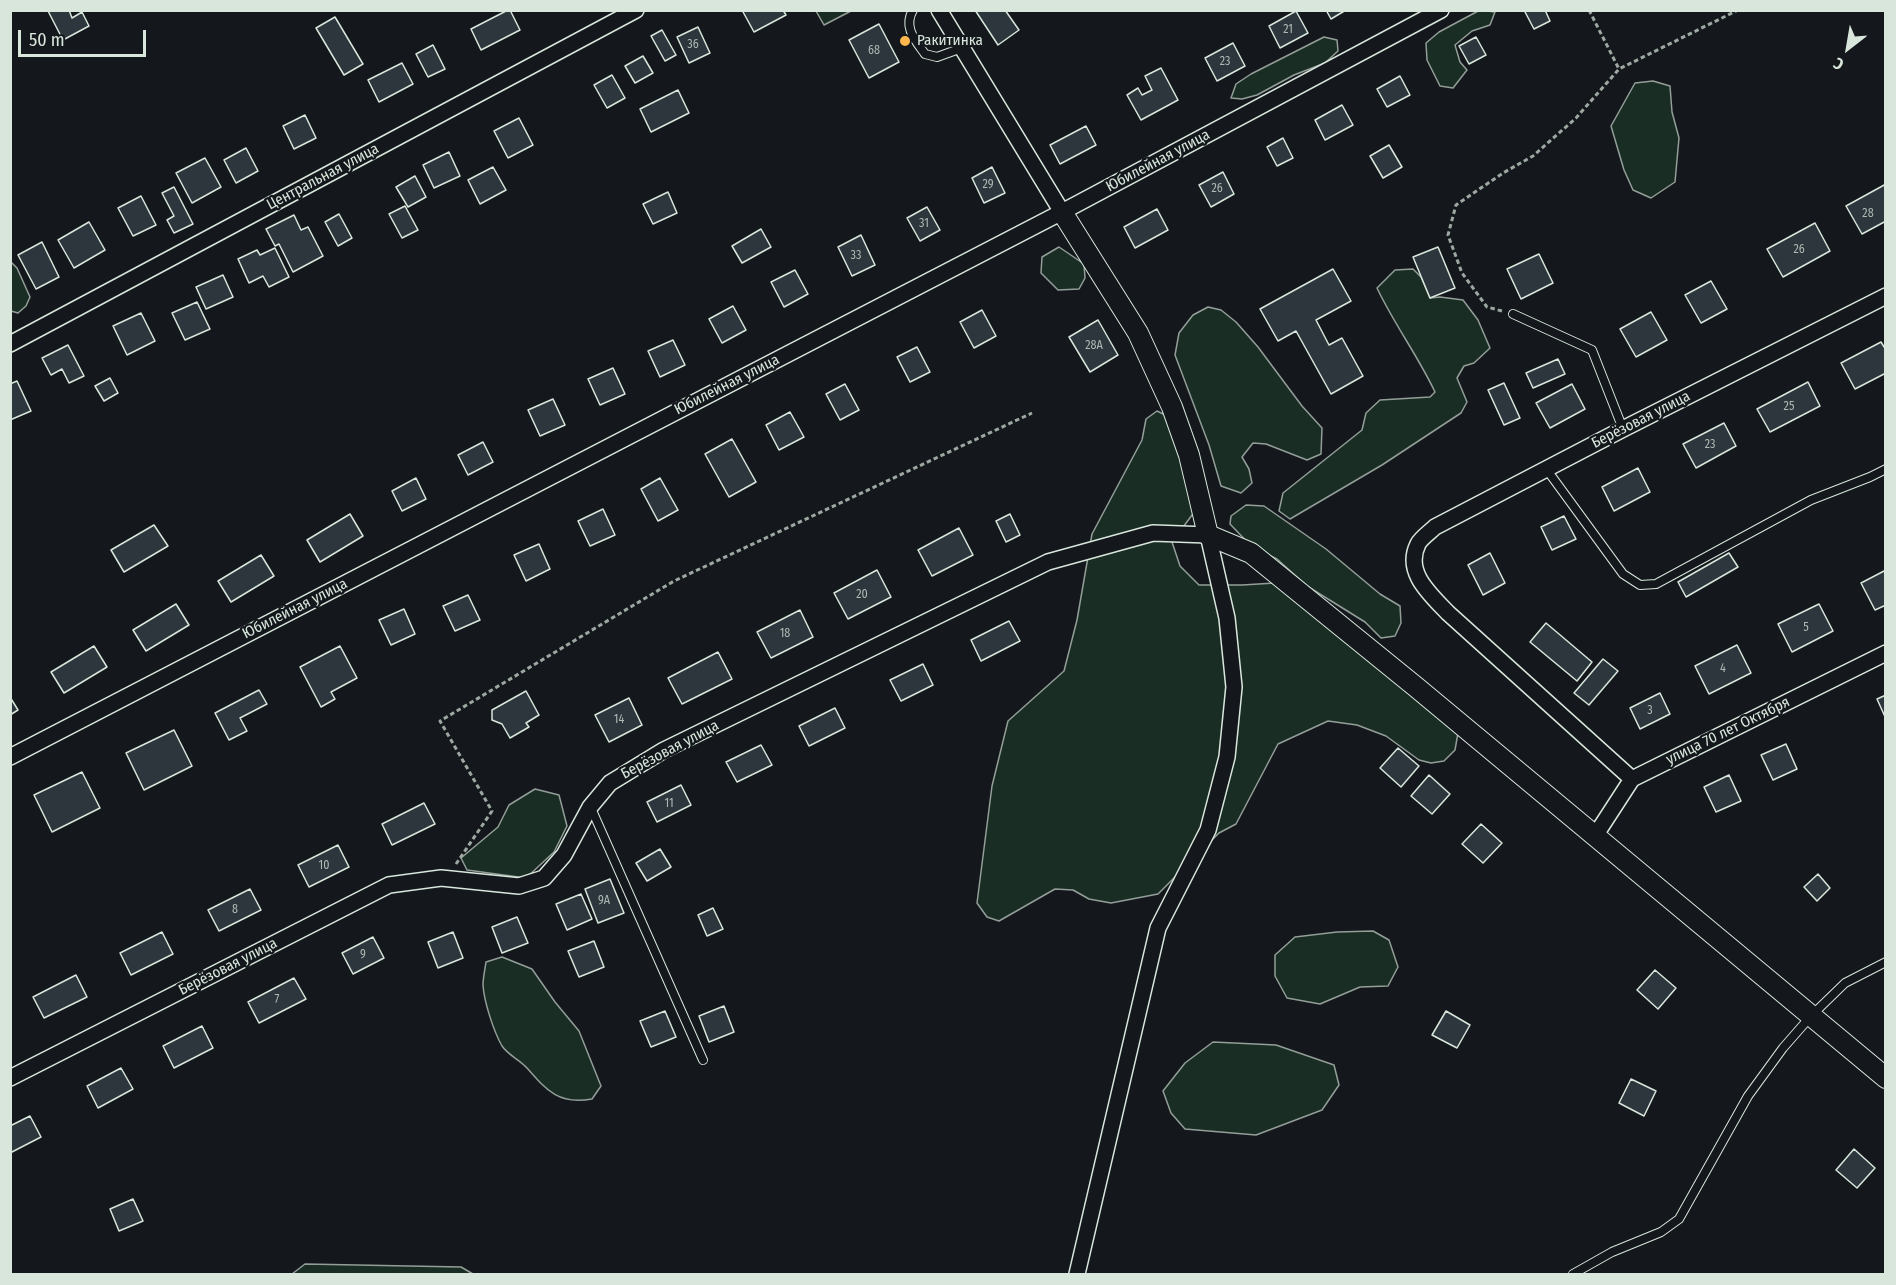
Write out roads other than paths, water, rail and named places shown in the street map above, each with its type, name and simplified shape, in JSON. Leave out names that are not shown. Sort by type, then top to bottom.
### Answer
[{"type":"street","name":"Центральная улица","points":[[10,344],[636,10]]},
{"type":"street","points":[[939,10],[1138,333],[1172,407],[1189,455],[1227,618],[1234,687],[1227,757],[1208,830],[1158,928],[1077,1275]]},
{"type":"street","name":"Юбилейная улица","points":[[10,757],[1062,212],[1441,10]]},
{"type":"street","name":"Берёзовая улица","points":[[1632,779],[1448,613],[1421,583],[1413,563],[1419,542],[1435,527],[1886,296]]},
{"type":"street","name":"Берёзовая улица","points":[[10,1078],[389,885],[446,879],[519,886],[544,878],[564,855],[590,807],[610,783],[664,750],[1048,562],[1153,533],[1208,535]]},
{"type":"street","points":[[1208,535],[1251,553],[1886,1078]]},
{"type":"street","name":"улица 70 лет Октября","points":[[1632,779],[1886,653]]},
{"type":"street","points":[[1595,836],[1632,779]]},
{"type":"lane","points":[[912,10],[908,18],[911,35],[925,54],[937,57],[962,48]]},
{"type":"lane","points":[[1513,314],[1592,350],[1623,429]]},
{"type":"lane","points":[[1547,470],[1623,574],[1640,585],[1656,584],[1811,500],[1870,477],[1886,468]]},
{"type":"lane","points":[[590,807],[702,1060]]},
{"type":"lane","points":[[1573,1275],[1612,1252],[1661,1232],[1679,1219],[1748,1096],[1811,1016],[1845,983],[1886,963]]},
{"type":"place","name":"Ракитинка","points":[[905,41]]}]
